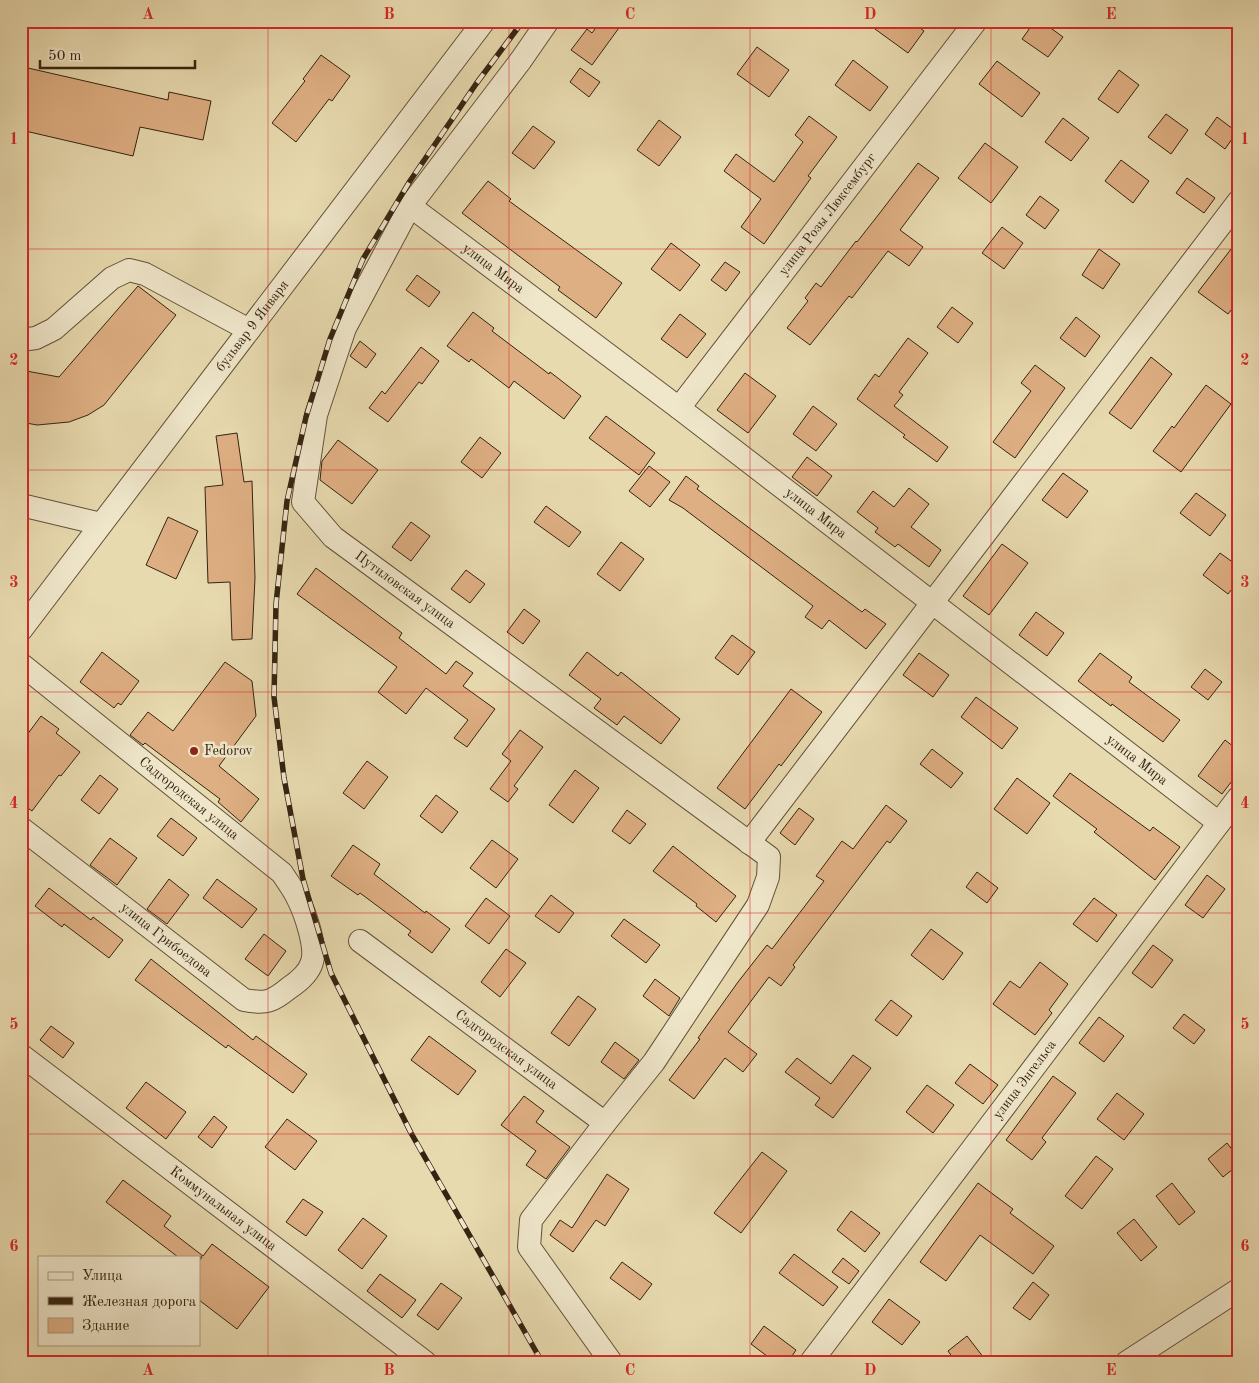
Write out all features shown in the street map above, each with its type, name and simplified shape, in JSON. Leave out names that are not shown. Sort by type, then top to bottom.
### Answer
[{"type":"street","name":"бульвар 9 Января","points":[[21,630],[484,21]]},
{"type":"street","points":[[410,206],[521,60],[548,21]]},
{"type":"street","name":"улица Розы Люксембург","points":[[679,408],[976,21]]},
{"type":"street","points":[[749,842],[1238,202]]},
{"type":"street","name":"улица Мира","points":[[410,206],[679,408],[1219,822]]},
{"type":"street","name":"Путиловская улица","points":[[410,206],[345,328],[316,415],[303,502],[332,537],[769,857],[768,877],[758,905],[654,1062],[604,1123]]},
{"type":"street","points":[[21,340],[36,338],[54,329],[112,278],[129,270],[145,274],[248,330]]},
{"type":"street","points":[[21,505],[101,524]]},
{"type":"street","name":"Садгородская улица","points":[[21,664],[282,873],[298,897],[306,918],[312,946],[312,962]]},
{"type":"street","name":"улица Энгельса","points":[[811,1362],[1238,798]]},
{"type":"street","name":"улица Грибоедова","points":[[21,828],[244,1000],[262,1003],[280,996],[301,979],[312,962]]},
{"type":"street","name":"Садгородская улица","points":[[360,941],[604,1123]]},
{"type":"street","name":"Коммунальная улица","points":[[21,1054],[426,1362]]},
{"type":"street","points":[[604,1123],[530,1220],[529,1247],[611,1362]]},
{"type":"street","points":[[1127,1362],[1238,1290]]},
{"type":"building","points":[[601,21],[624,21],[592,65],[571,50],[587,29],[592,33]]},
{"type":"building","points":[[864,21],[911,21],[924,31],[908,53]]},
{"type":"building","points":[[1035,21],[1041,21],[1063,37],[1048,57],[1022,39]]},
{"type":"building","points":[[757,47],[789,70],[769,97],[737,74]]},
{"type":"building","points":[[321,55],[350,76],[332,101],[329,99],[296,142],[272,123],[305,81],[303,79]]},
{"type":"building","points":[[853,60],[888,87],[870,111],[835,85]]},
{"type":"building","points":[[997,61],[1040,93],[1022,117],[979,84]]},
{"type":"building","points":[[28,68],[168,100],[169,92],[211,101],[203,140],[140,127],[133,156],[21,130],[21,95]]},
{"type":"building","points":[[580,68],[600,82],[589,97],[570,82]]},
{"type":"building","points":[[1119,70],[1139,85],[1118,113],[1098,99]]},
{"type":"building","points":[[1166,114],[1188,130],[1171,154],[1148,137]]},
{"type":"building","points":[[809,116],[837,137],[808,176],[811,178],[764,244],[741,227],[761,199],[724,171],[736,154],[774,182],[803,142],[795,135]]},
{"type":"building","points":[[1217,117],[1237,132],[1225,149],[1205,134]]},
{"type":"building","points":[[1063,118],[1089,138],[1071,161],[1045,142]]},
{"type":"building","points":[[659,120],[681,137],[659,166],[637,150]]},
{"type":"building","points":[[533,126],[555,142],[534,169],[512,153]]},
{"type":"building","points":[[985,143],[1018,167],[991,203],[958,178]]},
{"type":"building","points":[[1121,160],[1149,181],[1133,203],[1105,181]]},
{"type":"building","points":[[918,163],[939,178],[900,230],[923,247],[909,266],[888,251],[852,298],[849,296],[810,345],[787,328],[808,301],[805,298],[816,283],[821,287]]},
{"type":"building","points":[[1187,178],[1215,198],[1204,213],[1176,193]]},
{"type":"building","points":[[488,181],[511,199],[509,201],[622,283],[596,318],[558,290],[560,287],[462,213]]},
{"type":"building","points":[[1040,196],[1059,210],[1045,229],[1026,215]]},
{"type":"building","points":[[1002,227],[1023,243],[1004,269],[982,253]]},
{"type":"building","points":[[1238,240],[1238,301],[1228,314],[1198,292]]},
{"type":"building","points":[[671,243],[700,265],[680,291],[651,269]]},
{"type":"building","points":[[1099,249],[1120,264],[1103,289],[1082,275]]},
{"type":"building","points":[[725,262],[740,272],[726,291],[711,280]]},
{"type":"building","points":[[417,275],[440,292],[429,307],[406,290]]},
{"type":"building","points":[[138,286],[176,315],[104,405],[88,415],[69,422],[37,425],[21,422],[21,370],[59,377]]},
{"type":"building","points":[[952,307],[973,323],[958,343],[937,327]]},
{"type":"building","points":[[473,312],[494,328],[492,331],[581,396],[564,419],[514,381],[509,388],[471,359],[469,362],[447,346]]},
{"type":"building","points":[[680,314],[706,334],[687,358],[661,339]]},
{"type":"building","points":[[1076,317],[1100,336],[1085,357],[1060,338]]},
{"type":"building","points":[[908,338],[928,353],[899,392],[903,395],[894,406],[948,447],[937,462],[857,399],[875,374],[879,377]]},
{"type":"building","points":[[360,341],[376,354],[366,368],[350,356]]},
{"type":"building","points":[[421,347],[439,361],[422,384],[419,382],[388,422],[369,408],[382,391],[385,394]]},
{"type":"building","points":[[1151,357],[1172,374],[1131,429],[1109,413]]},
{"type":"building","points":[[1035,365],[1065,388],[1015,458],[993,442],[1031,391],[1021,383]]},
{"type":"building","points":[[745,373],[776,396],[748,433],[717,410]]},
{"type":"building","points":[[1206,385],[1231,404],[1181,472],[1153,451],[1172,426],[1174,428]]},
{"type":"building","points":[[813,406],[837,424],[816,451],[793,434]]},
{"type":"building","points":[[606,416],[655,453],[639,475],[589,438]]},
{"type":"building","points":[[237,433],[244,482],[252,481],[255,578],[252,639],[232,640],[230,582],[208,583],[205,487],[223,485],[216,436]]},
{"type":"building","points":[[480,437],[501,453],[482,478],[461,462]]},
{"type":"building","points":[[338,440],[378,470],[352,504],[320,480],[322,461]]},
{"type":"building","points":[[807,457],[832,476],[817,496],[792,477]]},
{"type":"building","points":[[649,466],[670,482],[650,507],[629,491]]},
{"type":"building","points":[[1063,473],[1088,491],[1067,518],[1042,500]]},
{"type":"building","points":[[686,476],[699,486],[697,489],[862,612],[865,609],[886,624],[866,649],[829,620],[822,629],[805,617],[813,606],[683,508],[669,500]]},
{"type":"building","points":[[909,488],[929,504],[911,527],[941,550],[929,567],[898,544],[895,547],[875,532],[878,528],[857,512],[873,491],[894,507]]},
{"type":"building","points":[[1196,493],[1226,515],[1210,536],[1180,513]]},
{"type":"building","points":[[546,506],[581,532],[569,547],[534,522]]},
{"type":"building","points":[[168,517],[198,531],[176,579],[146,565]]},
{"type":"building","points":[[411,522],[430,536],[411,561],[392,547]]},
{"type":"building","points":[[621,542],[644,559],[620,591],[597,574]]},
{"type":"building","points":[[1002,544],[1028,563],[989,615],[963,596]]},
{"type":"building","points":[[1220,553],[1238,566],[1238,581],[1228,594],[1203,575]]},
{"type":"building","points":[[316,568],[402,633],[399,638],[446,674],[456,661],[473,673],[463,686],[495,709],[467,747],[454,738],[468,720],[426,688],[406,714],[378,692],[397,667],[297,594]]},
{"type":"building","points":[[466,570],[485,584],[470,603],[451,589]]},
{"type":"building","points":[[524,609],[540,621],[523,644],[507,632]]},
{"type":"building","points":[[1036,612],[1064,633],[1047,656],[1019,635]]},
{"type":"building","points":[[732,635],[755,652],[738,675],[715,658]]},
{"type":"building","points":[[102,652],[139,681],[121,705],[118,703],[114,708],[80,682]]},
{"type":"building","points":[[587,652],[618,676],[621,672],[680,719],[661,744],[624,716],[617,725],[594,708],[601,699],[569,675]]},
{"type":"building","points":[[919,653],[949,675],[933,697],[903,675]]},
{"type":"building","points":[[1100,653],[1132,677],[1129,682],[1180,720],[1163,742],[1078,681]]},
{"type":"building","points":[[225,662],[252,681],[256,716],[219,766],[259,799],[241,822],[218,802],[220,799],[145,743],[143,745],[130,735],[148,712],[173,731]]},
{"type":"building","points":[[1205,669],[1222,682],[1208,700],[1191,687]]},
{"type":"building","points":[[791,689],[822,712],[745,809],[717,788]]},
{"type":"building","points":[[976,697],[1018,728],[1002,749],[961,717]]},
{"type":"building","points":[[41,716],[59,729],[56,733],[80,752],[61,776],[59,775],[32,811],[21,803],[21,759],[28,751],[21,746],[21,743]]},
{"type":"building","points":[[520,730],[543,747],[514,786],[518,789],[508,802],[490,789],[511,761],[502,754]]},
{"type":"building","points":[[1225,740],[1238,750],[1238,773],[1222,794],[1198,776]]},
{"type":"building","points":[[932,749],[963,773],[951,788],[920,764]]},
{"type":"building","points":[[367,761],[388,777],[364,809],[343,793]]},
{"type":"building","points":[[575,770],[599,788],[573,823],[549,805]]},
{"type":"building","points":[[1070,773],[1150,831],[1153,827],[1180,847],[1155,880],[1094,832],[1097,829],[1053,796]]},
{"type":"building","points":[[100,775],[118,789],[99,814],[81,800]]},
{"type":"building","points":[[1017,778],[1050,803],[1027,834],[994,809]]},
{"type":"building","points":[[436,795],[458,812],[442,833],[420,816]]},
{"type":"building","points":[[886,805],[907,821],[890,843],[887,841],[793,965],[795,967],[781,986],[769,977],[728,1032],[757,1054],[743,1072],[725,1058],[694,1099],[669,1080],[700,1039],[698,1038],[738,982],[767,945],[772,949],[824,881],[816,876],[842,841],[853,849]]},
{"type":"building","points":[[799,808],[814,819],[795,845],[780,833]]},
{"type":"building","points":[[627,810],[646,824],[630,844],[612,831]]},
{"type":"building","points":[[171,818],[197,838],[183,856],[157,836]]},
{"type":"building","points":[[110,838],[137,858],[117,885],[90,865]]},
{"type":"building","points":[[492,840],[518,859],[496,888],[470,868]]},
{"type":"building","points":[[353,845],[380,864],[374,874],[425,913],[426,911],[450,929],[432,953],[408,935],[411,931],[360,893],[358,895],[331,876]]},
{"type":"building","points":[[673,846],[736,896],[716,922],[696,906],[697,904],[653,871]]},
{"type":"building","points":[[977,872],[998,888],[987,903],[966,887]]},
{"type":"building","points":[[1207,875],[1225,889],[1203,918],[1185,905]]},
{"type":"building","points":[[169,879],[189,895],[167,924],[147,909]]},
{"type":"building","points":[[217,879],[257,909],[242,928],[203,898]]},
{"type":"building","points":[[49,888],[91,920],[93,917],[123,940],[109,958],[64,924],[62,927],[35,906]]},
{"type":"building","points":[[551,895],[574,913],[559,933],[535,916]]},
{"type":"building","points":[[486,898],[510,916],[489,944],[465,926]]},
{"type":"building","points":[[1094,898],[1117,915],[1097,942],[1073,924]]},
{"type":"building","points":[[624,919],[660,945],[646,963],[611,936]]},
{"type":"building","points":[[931,929],[963,953],[943,980],[911,955]]},
{"type":"building","points":[[264,934],[286,951],[268,976],[245,959]]},
{"type":"building","points":[[1153,945],[1173,960],[1152,988],[1132,973]]},
{"type":"building","points":[[506,949],[526,963],[500,997],[481,982]]},
{"type":"building","points":[[151,959],[253,1040],[256,1036],[307,1074],[293,1093],[228,1045],[226,1048],[135,980]]},
{"type":"building","points":[[1040,962],[1068,984],[1049,1010],[1052,1013],[1035,1035],[993,1004],[1010,981],[1020,988]]},
{"type":"building","points":[[655,979],[680,998],[669,1016],[643,996]]},
{"type":"building","points":[[578,996],[596,1009],[569,1046],[551,1033]]},
{"type":"building","points":[[891,1000],[912,1016],[897,1036],[875,1020]]},
{"type":"building","points":[[1184,1014],[1205,1030],[1194,1044],[1173,1028]]},
{"type":"building","points":[[1099,1017],[1124,1036],[1104,1062],[1079,1043]]},
{"type":"building","points":[[51,1026],[74,1043],[63,1058],[40,1040]]},
{"type":"building","points":[[429,1036],[476,1071],[458,1095],[411,1060]]},
{"type":"building","points":[[615,1042],[639,1060],[624,1079],[601,1062]]},
{"type":"building","points":[[853,1055],[871,1068],[833,1118],[815,1105],[820,1098],[785,1072],[797,1058],[831,1084]]},
{"type":"building","points":[[970,1064],[998,1085],[983,1104],[955,1083]]},
{"type":"building","points":[[1053,1076],[1076,1093],[1042,1138],[1046,1142],[1032,1160],[1006,1140]]},
{"type":"building","points":[[146,1082],[186,1112],[166,1139],[126,1108]]},
{"type":"building","points":[[927,1085],[954,1105],[933,1133],[906,1112]]},
{"type":"building","points":[[1117,1093],[1144,1114],[1124,1140],[1097,1119]]},
{"type":"building","points":[[524,1096],[544,1111],[536,1122],[570,1147],[546,1179],[526,1165],[536,1151],[501,1125]]},
{"type":"building","points":[[214,1116],[227,1127],[212,1148],[198,1137]]},
{"type":"building","points":[[287,1119],[317,1141],[295,1170],[265,1147]]},
{"type":"building","points":[[1227,1143],[1238,1157],[1238,1165],[1223,1177],[1208,1159]]},
{"type":"building","points":[[762,1152],[787,1171],[741,1233],[714,1213]]},
{"type":"building","points":[[1096,1156],[1113,1169],[1082,1209],[1065,1196]]},
{"type":"building","points":[[607,1174],[629,1189],[605,1226],[596,1220],[573,1252],[550,1235],[560,1220],[572,1228]]},
{"type":"building","points":[[123,1180],[171,1216],[164,1226],[203,1256],[212,1244],[269,1287],[237,1329],[200,1301],[200,1260],[202,1257],[177,1256],[106,1202]]},
{"type":"building","points":[[978,1183],[1013,1209],[1010,1213],[1054,1246],[1033,1274],[980,1235],[946,1281],[920,1262]]},
{"type":"building","points":[[1172,1183],[1195,1212],[1179,1225],[1156,1196]]},
{"type":"building","points":[[303,1199],[323,1212],[306,1236],[286,1222]]},
{"type":"building","points":[[851,1211],[880,1233],[865,1252],[837,1230]]},
{"type":"building","points":[[363,1218],[387,1236],[362,1269],[338,1250]]},
{"type":"building","points":[[1134,1219],[1157,1247],[1141,1261],[1117,1233]]},
{"type":"building","points":[[794,1254],[838,1287],[823,1306],[779,1273]]},
{"type":"building","points":[[843,1258],[859,1271],[849,1284],[832,1272]]},
{"type":"building","points":[[622,1262],[652,1284],[640,1300],[610,1278]]},
{"type":"building","points":[[380,1274],[416,1300],[402,1318],[367,1291]]},
{"type":"building","points":[[1033,1282],[1049,1295],[1030,1320],[1013,1308]]},
{"type":"building","points":[[441,1283],[462,1298],[438,1330],[417,1315]]},
{"type":"building","points":[[889,1299],[920,1322],[902,1345],[872,1322]]},
{"type":"building","points":[[764,1326],[796,1350],[788,1362],[775,1362],[751,1344]]},
{"type":"building","points":[[967,1336],[987,1362],[956,1362],[948,1351]]},
{"type":"railway","points":[[523,21],[476,84],[410,181],[363,259],[330,339],[306,417],[287,501],[276,604],[274,697],[284,778],[303,879],[331,973],[411,1133],[542,1362]]},
{"type":"place","name":"Fedorov","points":[[194,751]]}]
